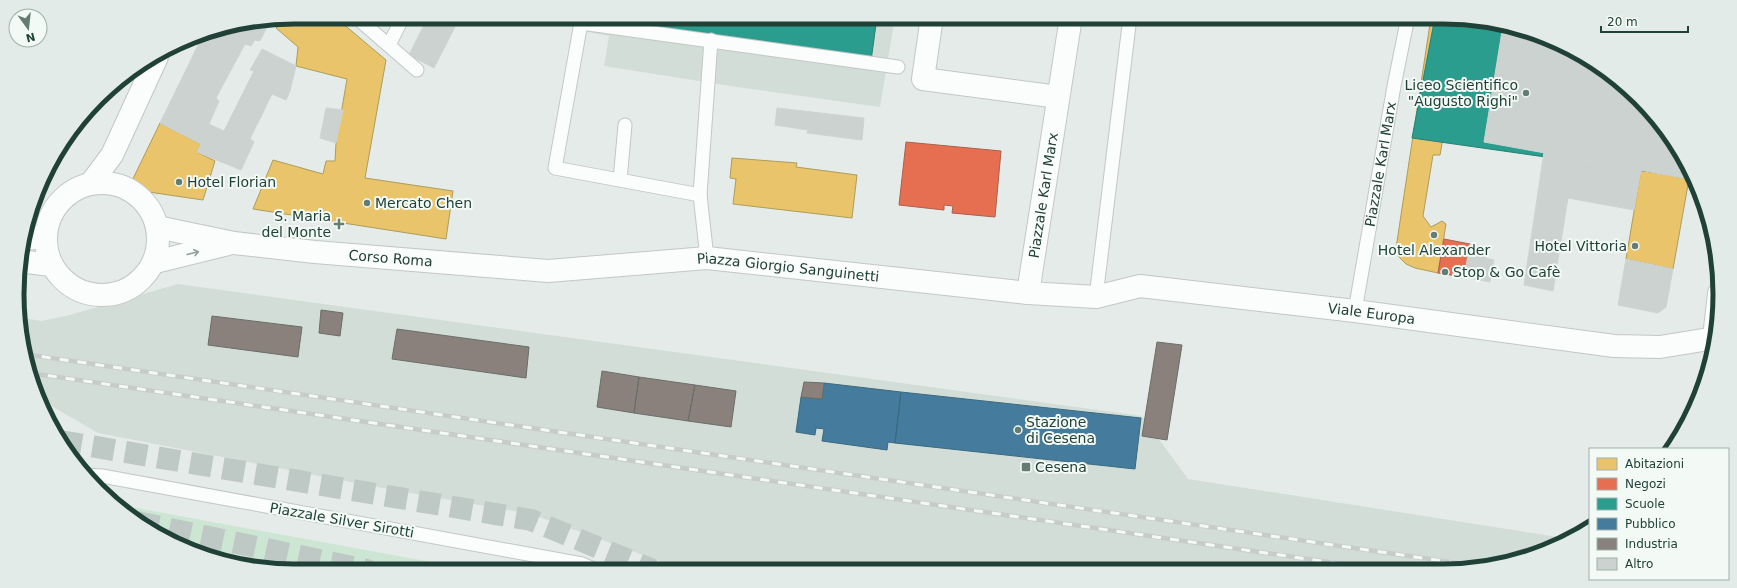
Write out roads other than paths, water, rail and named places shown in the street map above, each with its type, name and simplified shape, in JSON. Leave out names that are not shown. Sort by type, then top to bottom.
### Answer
[{"type":"street","points":[[931,24],[923,79],[1058,97]]},
{"type":"street","name":"Piazzale Karl Marx","points":[[1028,293],[1069,24]]},
{"type":"street","points":[[91,183],[112,155],[152,65]]},
{"type":"street","points":[[112,155],[121,186]]},
{"type":"street","points":[[91,183],[121,186],[142,199],[153,215],[157,227],[159,245],[155,262],[136,284],[120,293],[101,296],[90,295],[71,288],[62,281],[50,265],[35,238],[53,210],[73,190],[91,183]]},
{"type":"street","name":"Corso Roma","points":[[157,227],[234,243],[314,252],[548,270]]},
{"type":"street","name":"Corso Roma","points":[[155,262],[234,243]]},
{"type":"street","name":"Piazza Giorgio Sanguinetti","points":[[548,270],[707,258],[1028,293]]},
{"type":"street","points":[[26,262],[50,265]]},
{"type":"street","name":"Viale Europa","points":[[1028,293],[1096,296],[1140,286],[1356,311],[1614,346],[1660,347],[1709,339]]},
{"type":"lane","points":[[364,24],[417,70]]},
{"type":"lane","points":[[389,45],[400,24]]},
{"type":"lane","points":[[581,24],[556,168],[700,195]]},
{"type":"lane","points":[[608,24],[898,67]]},
{"type":"lane","points":[[1096,296],[1129,24]]},
{"type":"lane","name":"Piazzale Karl Marx","points":[[1356,311],[1394,86],[1407,24]]},
{"type":"lane","points":[[707,258],[700,195],[711,40]]},
{"type":"lane","points":[[620,180],[625,125]]},
{"type":"lane","name":"Piazzale Silver Sirotti","points":[[94,476],[582,564]]},
{"type":"tunnel","points":[[69,443],[531,520],[638,564]]},
{"type":"tunnel","points":[[156,526],[338,564]]},
{"type":"railway","points":[[31,355],[1458,563]]},
{"type":"railway","points":[[36,374],[1342,564]]},
{"type":"place","name":"Liceo Scientifico \"Augusto Righi\"","points":[[1526,93]]},
{"type":"place","name":"Hotel Florian","points":[[179,182]]},
{"type":"place","name":"Mercato Chen","points":[[367,203]]},
{"type":"place","name":"S. Maria del Monte","points":[[339,224]]},
{"type":"place","name":"Hotel Alexander","points":[[1434,235]]},
{"type":"place","name":"Hotel Vittoria","points":[[1635,246]]},
{"type":"place","name":"Stop & Go Cafè","points":[[1445,272]]},
{"type":"place","name":"Stazione di Cesena","points":[[1018,430]]},
{"type":"place","name":"Cesena","points":[[1026,467]]}]
